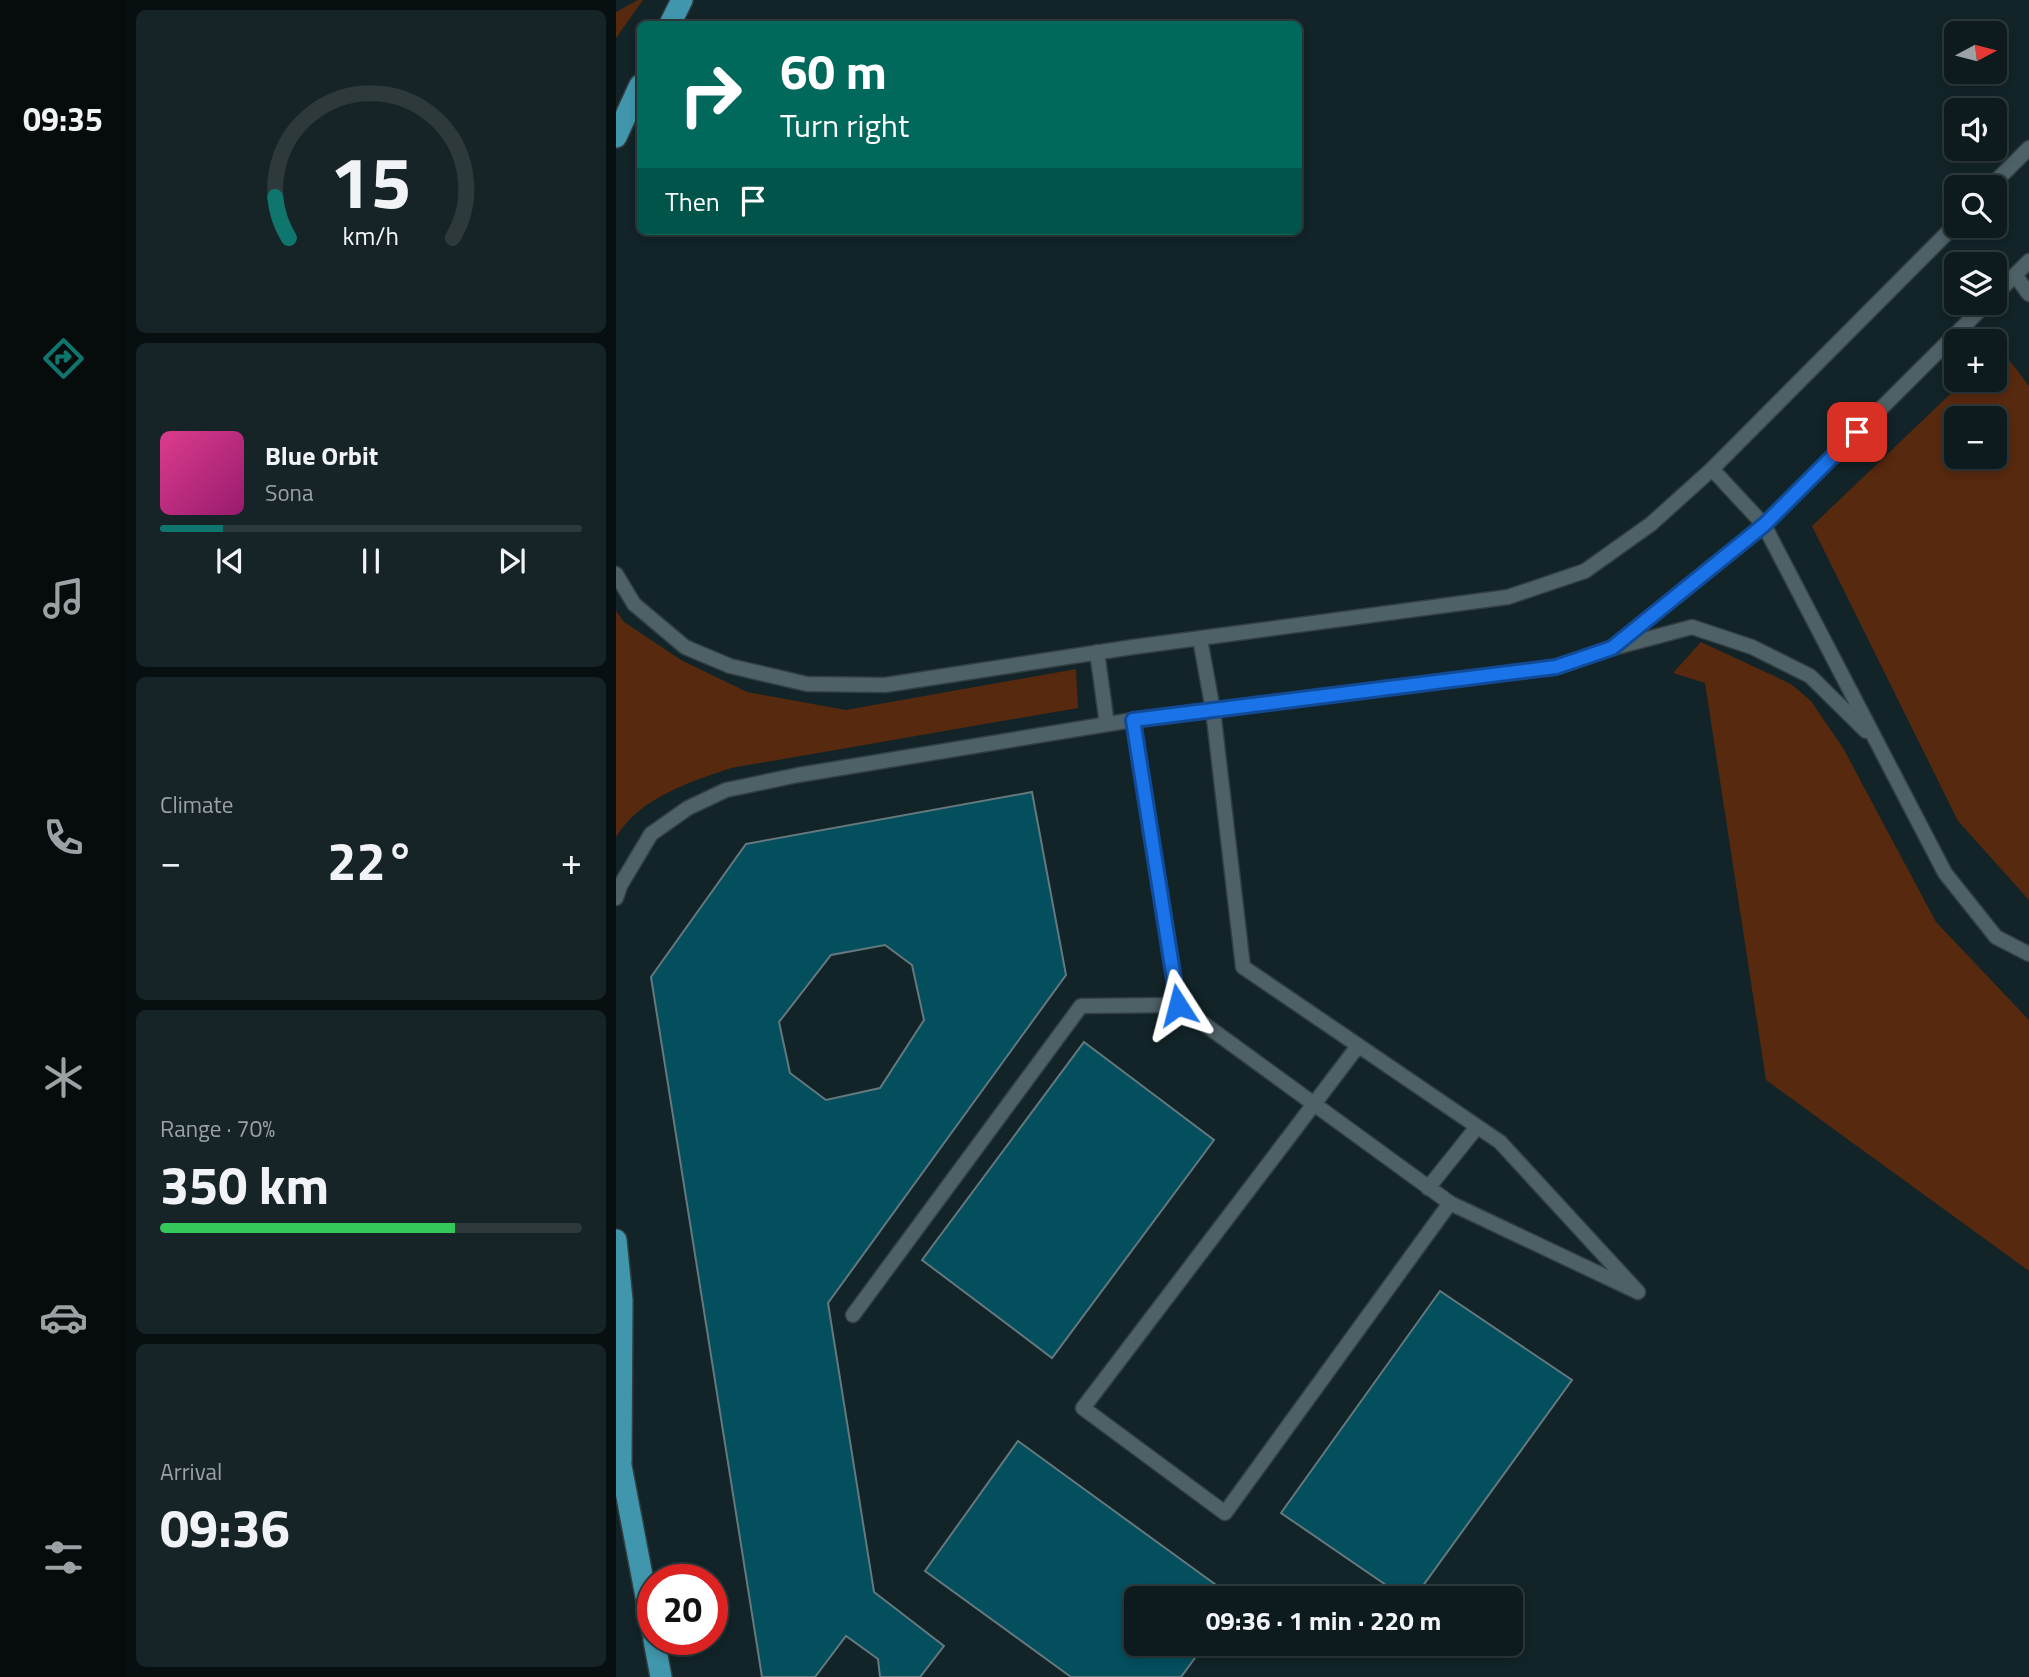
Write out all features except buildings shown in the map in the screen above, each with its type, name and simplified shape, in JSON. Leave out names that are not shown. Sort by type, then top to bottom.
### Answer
[{"type":"highway","points":[[672,21],[682,0]]},
{"type":"highway","points":[[616,137],[637,92]]},
{"type":"highway","points":[[616,1240],[622,1300],[621,1462]]},
{"type":"highway","points":[[616,1439],[640,1564]]},
{"type":"highway","points":[[657,1655],[661,1677]]},
{"type":"lane","points":[[2002,175],[2029,148]]},
{"type":"lane","points":[[616,574],[634,604],[684,647],[730,666],[807,684],[885,685],[1097,652],[1508,597],[1585,571],[1651,524],[1712,469],[1944,236]]},
{"type":"lane","points":[[2007,283],[2029,261]]},
{"type":"lane","points":[[2015,275],[2029,295]]},
{"type":"lane","points":[[1612,648],[1764,525],[1975,315]]},
{"type":"lane","points":[[1712,469],[1764,525],[1945,873],[1996,937],[2029,954]]},
{"type":"lane","points":[[616,898],[651,834],[688,808],[726,790],[1133,720],[1556,667],[1612,648],[1692,627],[1752,647],[1810,676],[1874,739]]},
{"type":"lane","points":[[853,1315],[1081,1006],[1178,1005],[1450,1203],[1637,1292],[1500,1142],[1243,967],[1213,710],[1200,639]]},
{"type":"lane","points":[[1097,652],[1107,724]]},
{"type":"lane","points":[[1133,720],[1178,1005]]},
{"type":"lane","points":[[1359,1046],[1083,1408],[1225,1513],[1450,1203]]},
{"type":"lane","points":[[1428,1188],[1478,1127]]},
{"type":"shaded area","points":[[643,0],[616,38],[616,12]]},
{"type":"shaded area","points":[[2007,357],[2029,386],[2029,900],[1958,821],[1812,526],[1952,392],[2007,392]]},
{"type":"shaded area","points":[[616,611],[624,622],[681,660],[747,692],[846,710],[1076,669],[1078,708],[731,768],[682,786],[652,802],[626,823],[616,837]]},
{"type":"shaded area","points":[[1701,642],[1791,684],[1811,701],[1843,748],[1936,922],[2029,1020],[2029,1271],[1766,1080],[1705,683],[1673,673]]},
{"type":"route","points":[[1178,1005],[1133,720],[1556,667],[1612,648],[1764,525],[1857,432]]}]
